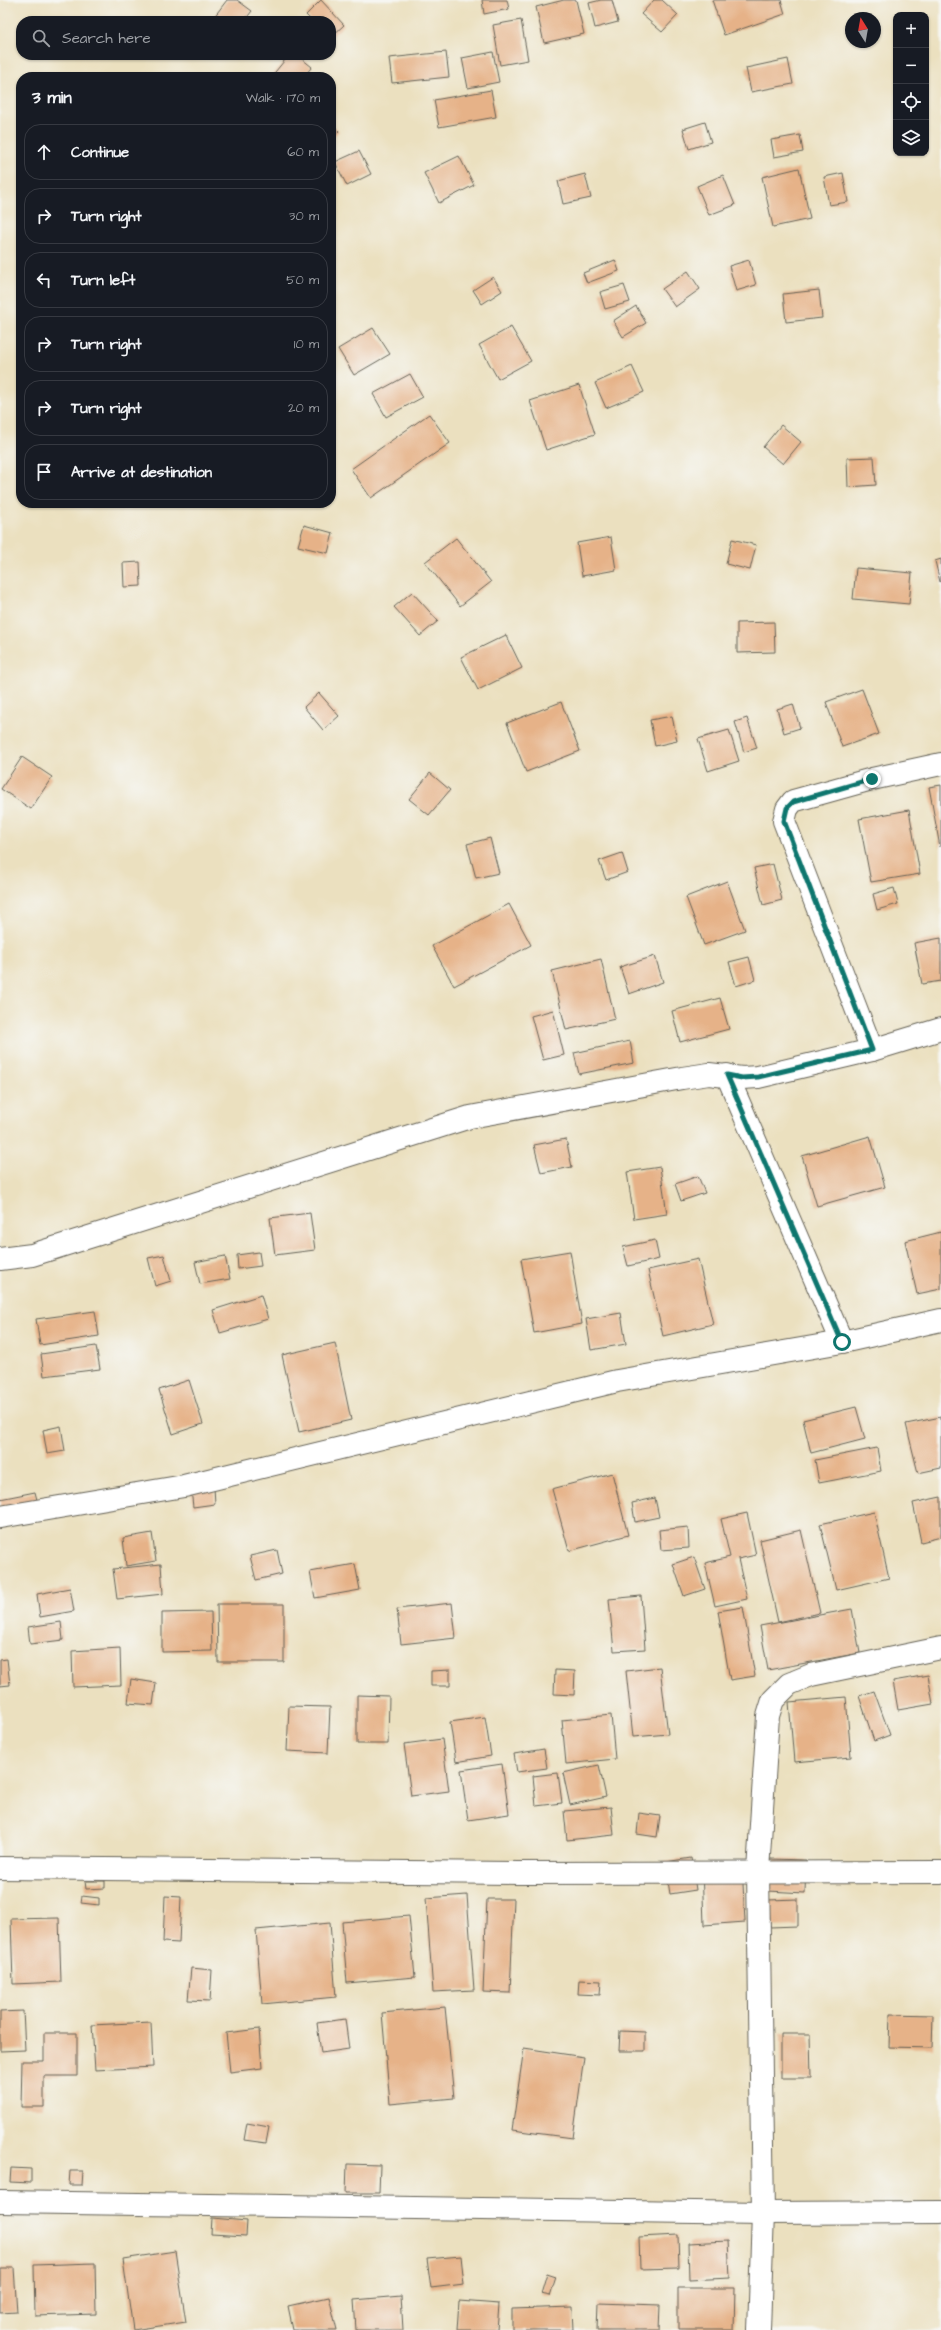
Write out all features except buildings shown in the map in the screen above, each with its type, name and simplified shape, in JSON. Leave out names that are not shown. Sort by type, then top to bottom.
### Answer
[{"type":"street","points":[[872,1050],[784,821],[787,808],[793,802],[800,799],[872,779],[941,764]]},
{"type":"street","points":[[0,1259],[32,1255],[470,1117],[709,1074],[742,1078],[758,1077],[872,1050],[941,1029]]},
{"type":"street","points":[[727,1075],[842,1342]]},
{"type":"street","points":[[0,1517],[184,1486],[617,1381],[842,1342],[941,1320]]},
{"type":"street","points":[[759,2330],[763,2213],[758,1871],[768,1716],[773,1700],[788,1684],[811,1675],[941,1648]]},
{"type":"street","points":[[0,1868],[518,1873],[758,1871],[941,1872]]},
{"type":"street","points":[[0,2202],[763,2213],[941,2212]]},
{"type":"route","points":[[842,1342],[727,1075],[742,1078],[758,1077],[872,1050],[784,821],[787,808],[793,802],[872,779]]}]
